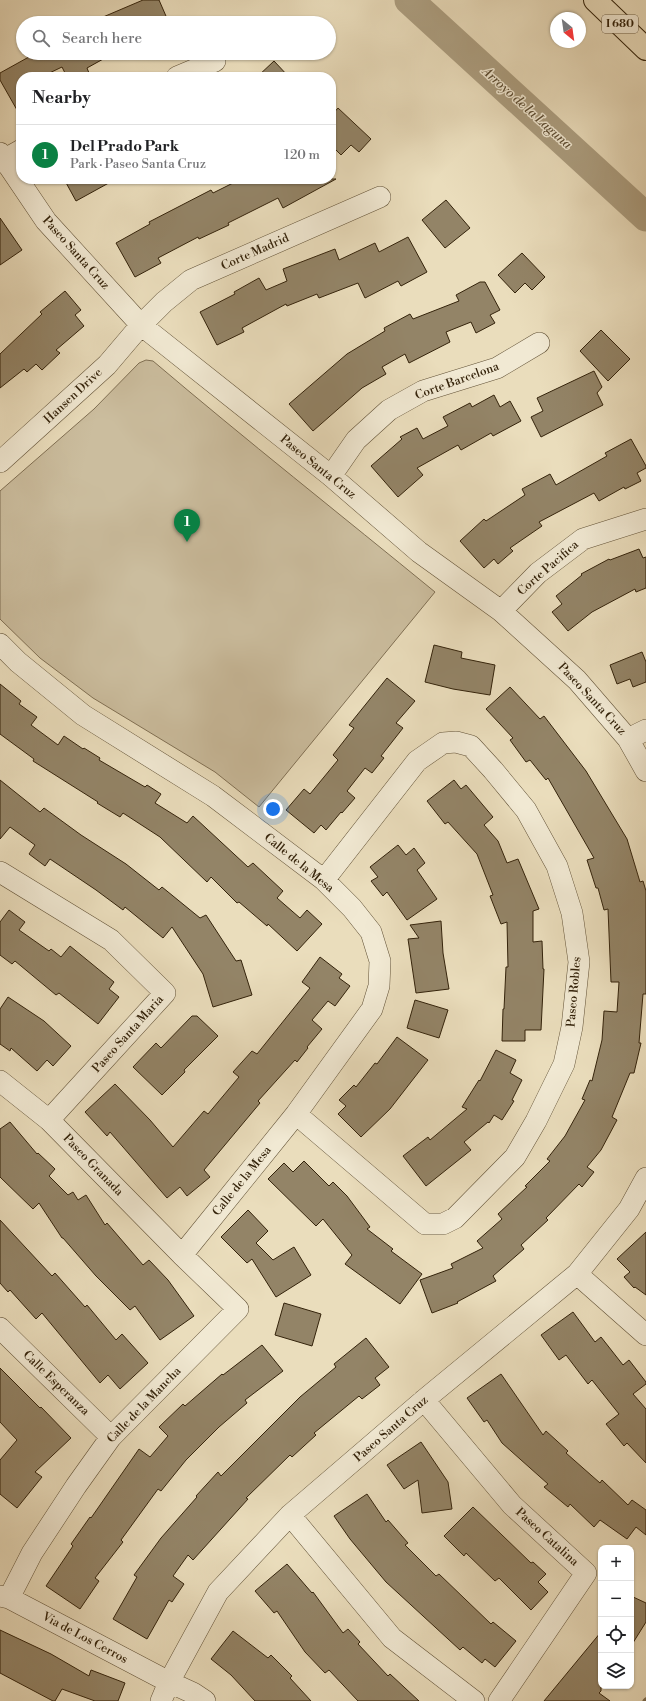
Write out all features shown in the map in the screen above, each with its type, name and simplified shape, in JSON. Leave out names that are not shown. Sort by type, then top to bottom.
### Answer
[{"type":"highway","name":"I 680","points":[[595,0],[646,49]]},
{"type":"street","points":[[189,72],[215,61]]},
{"type":"street","name":"Paseo Santa Cruz","points":[[6,156],[16,172]]},
{"type":"street","name":"Paseo Santa Cruz","points":[[23,184],[46,221],[141,325],[331,476],[419,552],[501,611],[637,734],[646,771]]},
{"type":"street","name":"Corte Madrid","points":[[141,325],[164,302],[191,280],[380,197]]},
{"type":"street","name":"Hansen Drive","points":[[0,462],[106,365],[141,325]]},
{"type":"street","name":"Corte Barcelona","points":[[331,476],[356,440],[389,410],[423,391],[497,368],[539,343]]},
{"type":"street","name":"Corte Pacifica","points":[[501,611],[538,574],[583,539],[646,518]]},
{"type":"street","name":"Calle de la Mesa","points":[[0,644],[18,662],[83,715],[212,796],[324,880],[352,908],[370,932],[380,961],[379,986],[372,1009],[296,1114],[182,1255]]},
{"type":"street","name":"Paseo Robles","points":[[296,1114],[425,1224],[443,1224],[455,1218],[515,1158],[536,1121],[564,1064],[572,1027],[578,962],[572,913],[557,866],[526,810],[471,746],[456,742],[443,743],[417,761],[324,880]]},
{"type":"street","name":"Paseo Santa Maria","points":[[0,872],[111,940],[165,993],[49,1120]]},
{"type":"street","name":"Paseo Granada","points":[[0,1081],[49,1120],[182,1255]]},
{"type":"street","name":"Paseo Santa Cruz","points":[[161,1701],[169,1682],[218,1592],[290,1515],[424,1400],[577,1274],[629,1209],[646,1178]]},
{"type":"street","name":"Calle de la Mancha","points":[[5,1597],[32,1552],[76,1486],[111,1438],[238,1309],[182,1255]]},
{"type":"street","points":[[577,1274],[646,1335]]},
{"type":"street","name":"Calle Esperanza","points":[[0,1328],[111,1438]]},
{"type":"street","name":"Paseo Catalina","points":[[424,1400],[512,1505],[586,1573],[499,1701]]},
{"type":"street","points":[[290,1515],[392,1638],[474,1701]]},
{"type":"street","name":"Via de Los Cerros","points":[[5,1597],[205,1701]]},
{"type":"shaded area","points":[[146,360],[153,361],[258,449],[435,592],[259,807],[215,772],[93,698],[40,658],[0,619],[0,491],[94,409],[139,363]]},
{"type":"building","points":[[143,0],[159,0],[166,16],[105,16]]},
{"type":"building","points":[[23,60],[101,60],[87,68],[89,72],[64,72],[62,67],[52,72],[16,72],[16,108],[0,80],[0,73]]},
{"type":"building","points":[[274,61],[284,72],[262,72]]},
{"type":"building","points":[[338,108],[371,139],[359,152],[351,145],[341,155],[336,150],[336,110]]},
{"type":"building","points":[[67,184],[107,184],[76,201]]},
{"type":"building","points":[[231,184],[327,184],[283,208],[278,198],[228,223],[229,225],[199,239],[198,237],[158,258],[161,263],[135,277],[116,243],[150,224],[149,222],[211,190],[213,193]]},
{"type":"building","points":[[446,200],[470,228],[445,248],[422,220]]},
{"type":"building","points":[[0,218],[22,250],[0,265]]},
{"type":"building","points":[[408,237],[427,272],[401,286],[398,281],[365,298],[358,283],[319,298],[317,294],[287,306],[286,304],[242,328],[244,332],[217,345],[200,312],[235,294],[234,292],[259,278],[266,290],[287,281],[283,269],[335,249],[339,260],[375,243],[379,252]]},
{"type":"building","points":[[522,253],[545,277],[532,290],[525,283],[515,293],[498,275]]},
{"type":"building","points":[[480,282],[485,282],[500,310],[490,315],[495,323],[476,333],[471,322],[446,332],[450,342],[409,363],[405,354],[382,367],[386,374],[362,388],[313,431],[289,404],[347,354],[385,331],[384,328],[410,314],[413,319],[459,301],[456,295]]},
{"type":"building","points":[[65,291],[81,310],[75,315],[84,326],[56,350],[60,353],[42,370],[36,364],[27,372],[24,369],[0,388],[0,354],[42,314],[40,312]]},
{"type":"building","points":[[601,330],[630,359],[608,381],[580,351]]},
{"type":"building","points":[[594,371],[602,387],[597,393],[603,405],[541,437],[531,417],[543,411],[537,398]]},
{"type":"building","points":[[494,395],[500,407],[510,401],[521,421],[493,436],[491,433],[461,450],[458,445],[417,468],[423,475],[398,497],[371,466],[402,439],[400,437],[417,428],[423,439],[448,426],[443,417],[470,403],[472,407]]},
{"type":"building","points":[[631,439],[646,466],[646,468],[637,473],[641,481],[625,489],[624,487],[599,501],[594,493],[539,522],[542,526],[510,548],[513,551],[498,564],[494,559],[484,568],[460,541],[484,519],[486,521],[525,495],[522,489],[550,474],[556,485],[607,456],[605,453]]},
{"type":"building","points":[[639,549],[643,558],[646,557],[646,588],[636,592],[635,589],[592,612],[568,631],[552,612],[562,604],[556,596],[582,575],[581,574],[609,559],[610,560]]},
{"type":"building","points":[[434,645],[462,652],[461,658],[495,665],[490,695],[453,689],[425,682]]},
{"type":"building","points":[[642,652],[646,662],[646,682],[633,687],[630,679],[617,684],[610,665]]},
{"type":"building","points":[[387,678],[415,701],[396,723],[403,728],[381,756],[384,758],[372,773],[365,768],[347,791],[355,798],[326,830],[321,825],[314,833],[286,810],[304,789],[310,794],[338,760],[333,755],[354,728],[349,725]]},
{"type":"building","points":[[0,684],[21,701],[19,704],[37,717],[31,725],[58,745],[64,736],[100,758],[99,760],[145,787],[147,785],[161,794],[155,803],[187,823],[193,816],[248,867],[253,863],[283,891],[277,898],[300,918],[307,910],[322,924],[297,951],[268,924],[267,926],[239,902],[237,903],[211,877],[207,882],[160,837],[123,813],[120,817],[33,761],[34,759],[0,734]]},
{"type":"building","points":[[510,687],[540,719],[544,716],[586,771],[627,839],[640,882],[643,881],[646,891],[646,994],[643,994],[639,1043],[641,1043],[634,1073],[630,1073],[612,1117],[617,1120],[601,1150],[587,1167],[594,1172],[582,1187],[579,1184],[546,1218],[548,1220],[521,1245],[524,1249],[493,1276],[496,1281],[457,1302],[458,1303],[432,1313],[420,1280],[453,1268],[451,1264],[483,1248],[477,1241],[502,1219],[498,1214],[527,1187],[525,1186],[550,1161],[547,1159],[565,1136],[585,1100],[582,1099],[590,1080],[592,1081],[602,1040],[604,1011],[617,1012],[619,982],[611,982],[608,909],[604,910],[598,888],[596,888],[587,860],[594,858],[548,778],[546,780],[530,760],[526,762],[510,740],[513,738],[486,709]]},
{"type":"building","points":[[0,780],[40,812],[44,808],[81,835],[126,864],[159,890],[162,887],[200,918],[206,915],[236,961],[241,960],[252,995],[213,1007],[203,974],[172,927],[163,938],[125,907],[123,910],[50,859],[45,866],[29,854],[35,845],[10,827],[0,839]]},
{"type":"building","points":[[454,780],[461,789],[466,785],[493,817],[484,825],[498,841],[507,863],[518,859],[539,909],[533,911],[533,942],[542,941],[544,969],[541,1030],[525,1030],[525,1041],[502,1041],[506,967],[508,967],[507,922],[501,924],[490,896],[493,895],[477,854],[448,822],[445,824],[427,801]]},
{"type":"building","points":[[398,845],[406,855],[414,848],[425,863],[417,870],[437,899],[407,920],[387,892],[383,896],[371,881],[378,877],[370,867]]},
{"type":"building","points":[[9,910],[25,922],[19,930],[49,951],[51,949],[61,957],[70,946],[114,982],[109,989],[119,997],[98,1024],[59,993],[56,995],[15,961],[12,964],[0,955],[0,922]]},
{"type":"building","points":[[441,921],[443,953],[449,989],[416,993],[408,939],[419,938],[410,925]]},
{"type":"building","points":[[320,957],[342,974],[339,978],[350,986],[335,1006],[328,1001],[312,1020],[322,1029],[297,1062],[295,1060],[258,1101],[260,1103],[204,1170],[210,1177],[187,1196],[180,1187],[167,1198],[110,1132],[107,1136],[85,1112],[115,1084],[150,1120],[173,1147],[204,1111],[208,1114],[239,1077],[233,1072],[252,1051],[257,1054],[310,988],[302,982]]},
{"type":"building","points":[[8,997],[44,1021],[71,1046],[53,1066],[47,1060],[37,1071],[11,1048],[10,1051],[0,1044],[0,1009]]},
{"type":"building","points":[[415,1000],[448,1010],[439,1038],[407,1028]]},
{"type":"building","points":[[192,1016],[197,1016],[218,1036],[184,1070],[185,1072],[162,1095],[133,1067],[156,1043],[161,1048]]},
{"type":"building","points":[[397,1037],[428,1060],[390,1109],[361,1137],[338,1114],[346,1106],[339,1100],[354,1085],[356,1087],[375,1063],[377,1064]]},
{"type":"building","points":[[496,1050],[516,1060],[510,1073],[522,1080],[512,1100],[514,1101],[502,1120],[494,1115],[489,1123],[488,1122],[464,1142],[471,1150],[426,1186],[403,1156],[428,1137],[430,1140],[467,1109],[462,1107],[479,1080],[480,1081]]},
{"type":"building","points":[[10,1122],[37,1154],[38,1153],[55,1169],[49,1176],[68,1195],[73,1192],[78,1200],[86,1195],[105,1225],[107,1223],[143,1265],[149,1260],[168,1280],[194,1316],[160,1340],[135,1306],[130,1310],[96,1276],[62,1238],[39,1203],[33,1209],[0,1177],[0,1129]]},
{"type":"building","points":[[304,1161],[329,1186],[333,1182],[347,1196],[370,1227],[367,1229],[393,1249],[391,1251],[422,1274],[400,1304],[345,1264],[352,1255],[323,1219],[316,1226],[268,1179],[284,1163],[293,1172]]},
{"type":"building","points":[[248,1210],[268,1231],[256,1243],[273,1260],[294,1247],[311,1275],[276,1297],[252,1259],[247,1263],[221,1237]]},
{"type":"building","points":[[0,1220],[52,1276],[55,1273],[85,1307],[87,1305],[116,1340],[122,1334],[148,1363],[120,1389],[108,1375],[100,1383],[42,1313],[36,1319],[10,1290],[8,1292],[0,1283]]},
{"type":"building","points":[[646,1232],[646,1295],[635,1287],[634,1288],[624,1277],[630,1272],[617,1259]]},
{"type":"building","points":[[284,1303],[321,1314],[312,1346],[275,1335]]},
{"type":"building","points":[[573,1312],[595,1342],[601,1337],[623,1365],[629,1360],[646,1382],[646,1384],[633,1394],[646,1409],[646,1463],[627,1443],[624,1446],[606,1424],[619,1414],[592,1380],[588,1384],[566,1355],[559,1360],[541,1335]]},
{"type":"building","points":[[366,1338],[389,1367],[375,1378],[380,1385],[362,1399],[359,1396],[314,1433],[316,1435],[292,1457],[290,1455],[246,1498],[248,1499],[193,1560],[188,1555],[173,1576],[184,1584],[172,1602],[169,1600],[147,1639],[113,1619],[137,1577],[134,1575],[161,1538],[197,1497],[196,1496],[218,1472],[221,1476],[300,1397],[336,1367],[334,1364]]},
{"type":"building","points":[[262,1345],[283,1371],[245,1400],[247,1403],[219,1427],[186,1460],[161,1491],[158,1489],[121,1540],[123,1542],[95,1578],[99,1581],[80,1609],[46,1586],[73,1546],[71,1544],[139,1449],[150,1457],[168,1436],[159,1427],[183,1404],[185,1406],[222,1374],[223,1375]]},
{"type":"building","points":[[0,1368],[71,1438],[35,1472],[42,1477],[17,1508],[0,1494],[0,1460],[17,1440],[0,1422]]},
{"type":"building","points":[[501,1374],[543,1435],[546,1431],[568,1451],[566,1453],[600,1483],[602,1480],[628,1505],[632,1500],[646,1510],[646,1535],[636,1527],[627,1539],[600,1520],[594,1527],[570,1504],[568,1507],[544,1487],[548,1484],[502,1443],[487,1420],[484,1422],[467,1398]]},
{"type":"building","points":[[421,1442],[448,1482],[452,1509],[422,1513],[418,1480],[404,1489],[387,1465]]},
{"type":"building","points":[[367,1494],[386,1522],[388,1520],[408,1543],[405,1545],[436,1576],[439,1574],[491,1624],[493,1622],[516,1641],[495,1667],[485,1659],[482,1663],[463,1647],[460,1650],[386,1582],[350,1539],[334,1516]]},
{"type":"building","points":[[473,1507],[531,1563],[533,1562],[546,1574],[538,1582],[548,1592],[531,1610],[499,1578],[495,1581],[466,1553],[464,1556],[444,1536]]},
{"type":"building","points":[[287,1564],[312,1593],[313,1592],[343,1633],[348,1629],[360,1642],[358,1644],[388,1676],[390,1674],[419,1701],[358,1701],[329,1670],[325,1673],[305,1652],[277,1611],[274,1613],[255,1591]]},
{"type":"building","points":[[634,1597],[646,1603],[646,1622],[634,1641]]},
{"type":"building","points":[[0,1630],[51,1654],[89,1676],[91,1670],[125,1683],[118,1701],[95,1701],[62,1689],[55,1701],[53,1701],[0,1673]]},
{"type":"building","points":[[233,1631],[268,1658],[271,1655],[292,1676],[290,1678],[311,1701],[255,1701],[231,1675],[211,1659]]},
{"type":"building","points":[[598,1636],[598,1689],[601,1689],[599,1693],[610,1701],[544,1701]]},
{"type":"waterway","name":"Arroyo de la Laguna","points":[[409,0],[646,217]]},
{"type":"place","name":"Del Prado Park","points":[[187,542]]}]
